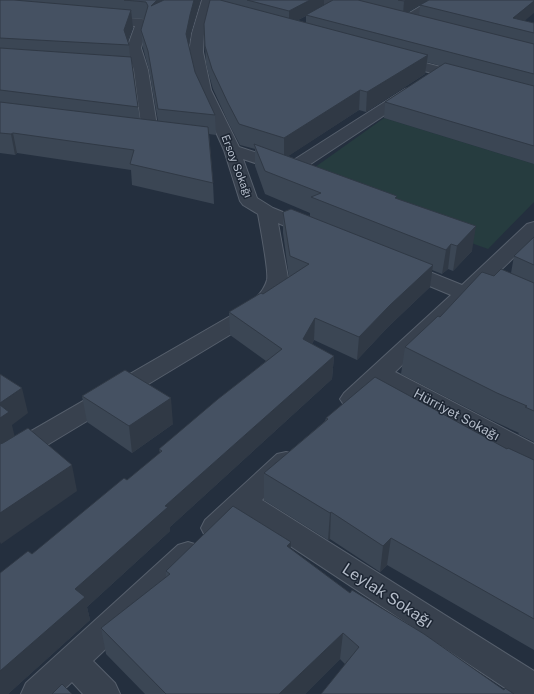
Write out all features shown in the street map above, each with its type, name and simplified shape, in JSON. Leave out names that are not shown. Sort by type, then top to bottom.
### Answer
[{"type":"street","points":[[405,21],[440,0]]},
{"type":"street","points":[[207,4],[222,12]]},
{"type":"street","name":"Ersoy Sokağı","points":[[207,4],[198,33],[196,52],[204,90],[230,146],[248,201],[267,212],[326,236]]},
{"type":"street","points":[[323,6],[339,4],[368,12]]},
{"type":"street","points":[[390,17],[420,25]]},
{"type":"street","points":[[87,18],[142,23],[134,48],[141,70],[150,132]]},
{"type":"street","points":[[389,57],[473,80]]},
{"type":"street","points":[[125,69],[141,70]]},
{"type":"street","points":[[213,141],[291,169],[442,72]]},
{"type":"street","points":[[134,131],[166,134]]},
{"type":"street","points":[[0,461],[246,316],[259,306],[272,292],[278,278],[267,212]]},
{"type":"street","points":[[334,416],[379,373],[482,286],[534,228]]},
{"type":"street","points":[[384,260],[482,286]]},
{"type":"street","name":"Hürriyet Sokağı","points":[[379,373],[534,455]]},
{"type":"street","points":[[37,694],[300,448]]},
{"type":"street","name":"Leylak Sokağı","points":[[242,501],[534,689]]},
{"type":"street","points":[[72,661],[104,694]]},
{"type":"green space","points":[[384,118],[534,164],[534,202],[488,249],[297,180]]},
{"type":"building","points":[[0,0],[131,10],[124,30],[129,45],[0,38]]},
{"type":"building","points":[[124,0],[157,0],[151,6],[164,0],[194,0],[186,34],[195,72],[215,115],[158,109],[148,51],[141,30],[148,6],[146,2]]},
{"type":"building","points":[[210,0],[220,0],[428,55],[367,92],[360,90],[284,138],[239,124],[212,69],[205,46],[204,24]]},
{"type":"building","points":[[247,0],[310,0],[289,11]]},
{"type":"building","points":[[333,0],[358,0],[534,44],[534,74],[306,15]]},
{"type":"building","points":[[429,0],[534,0],[513,18],[534,23],[534,33],[420,5]]},
{"type":"building","points":[[0,48],[131,57],[138,107],[0,90]]},
{"type":"building","points":[[445,63],[534,86],[534,146],[385,102]]},
{"type":"building","points":[[0,102],[208,127],[213,183],[130,164],[134,150],[13,133],[0,133]]},
{"type":"building","points":[[254,144],[397,196],[395,198],[476,226],[457,246],[451,244],[446,250],[311,197],[321,193],[265,171]]},
{"type":"building","points":[[291,209],[433,265],[390,305],[359,337],[315,318],[303,339],[334,356],[165,506],[168,507],[75,589],[85,597],[0,671],[0,573],[28,551],[32,554],[124,478],[127,480],[162,451],[159,449],[218,399],[282,349],[229,312],[261,293],[263,294],[309,264],[290,256],[283,212]]},
{"type":"building","points":[[534,237],[534,265],[514,256]]},
{"type":"building","points":[[501,269],[534,283],[534,411],[525,407],[527,406],[497,393],[405,347],[438,316],[440,317],[482,272],[494,276]]},
{"type":"building","points":[[125,370],[171,398],[129,426],[82,396]]},
{"type":"building","points":[[0,374],[22,388],[0,403]]},
{"type":"building","points":[[375,377],[507,449],[508,448],[534,460],[534,619],[391,538],[383,546],[331,512],[330,513],[264,473]]},
{"type":"building","points":[[0,405],[9,412],[0,418]]},
{"type":"building","points":[[28,428],[72,465],[0,513],[0,444]]},
{"type":"building","points":[[233,506],[291,542],[287,546],[350,593],[352,590],[424,634],[504,690],[505,688],[514,694],[321,694],[359,647],[343,633],[279,694],[166,694],[101,628],[170,574],[166,571]]},
{"type":"building","points":[[62,684],[72,694],[52,694]]}]
